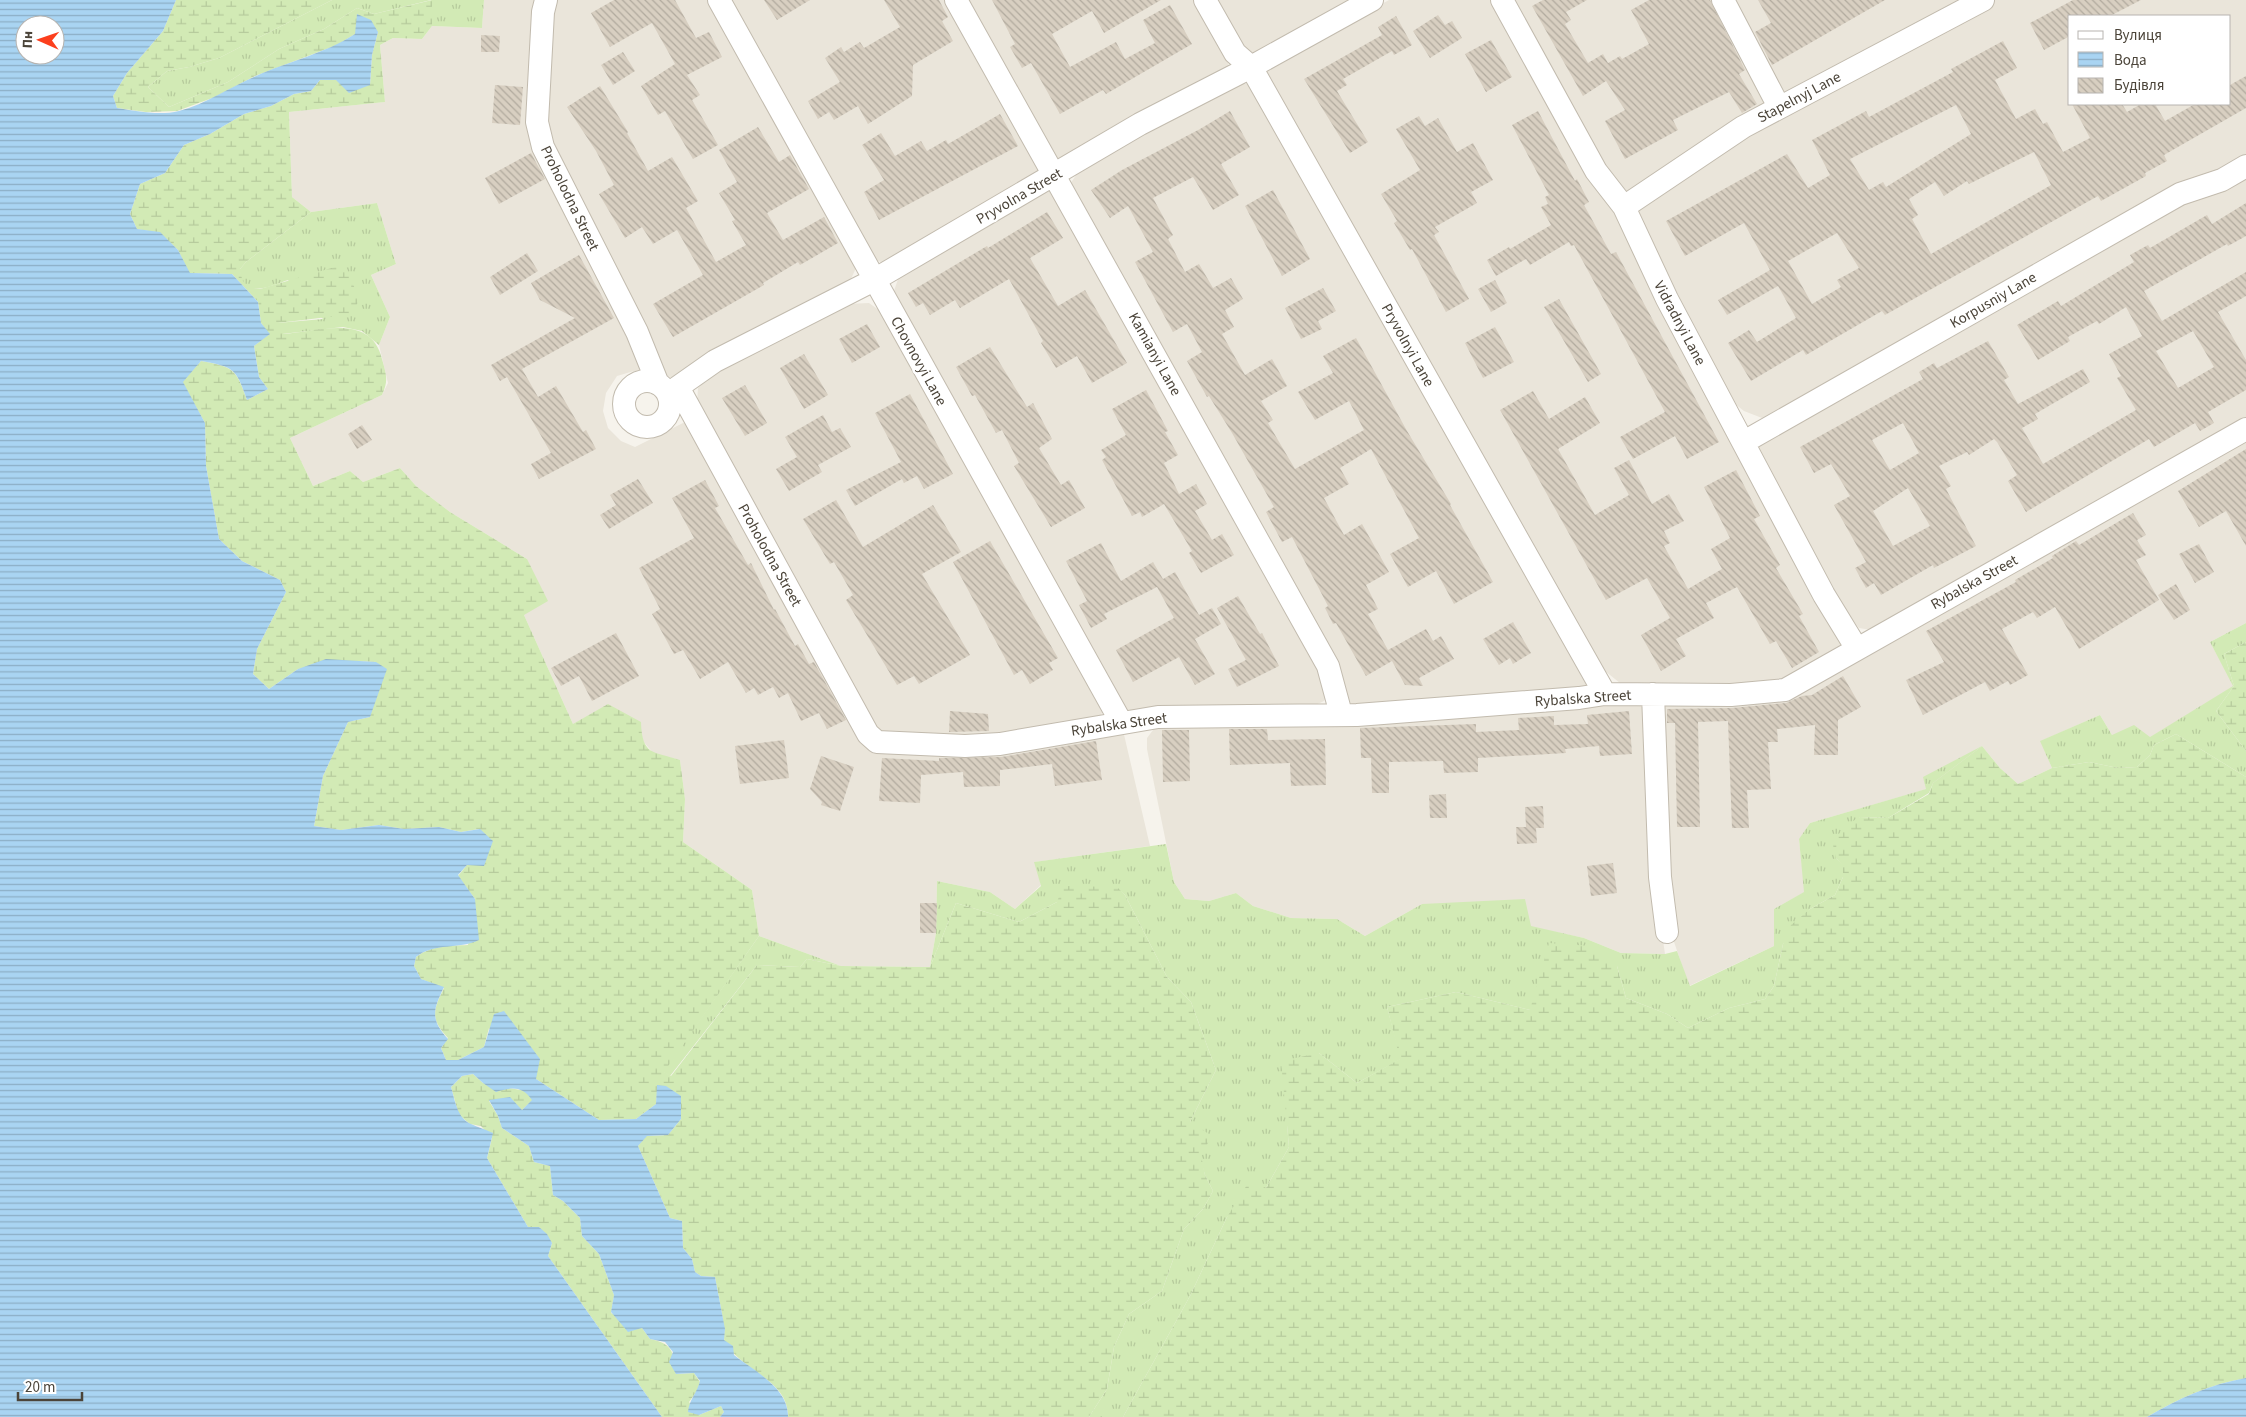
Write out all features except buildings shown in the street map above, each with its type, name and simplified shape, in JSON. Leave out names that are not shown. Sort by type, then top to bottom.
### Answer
[{"type":"street","name":"Proholodna Street","points":[[546,0],[543,12],[537,122],[542,147],[637,332],[668,388],[862,723]]},
{"type":"street","name":"Chovnovyi Lane","points":[[719,0],[1120,722]]},
{"type":"street","name":"Kamianyi Lane","points":[[956,0],[1056,175],[1328,666],[1341,714]]},
{"type":"street","name":"Pryvolnyi Lane","points":[[1205,0],[1235,53],[1251,67],[1605,694]]},
{"type":"street","name":"Pryvolna Street","points":[[668,388],[714,361],[874,280],[1140,124],[1251,67],[1372,0]]},
{"type":"street","name":"Vidradnyi Lane","points":[[1502,0],[1596,171],[1624,207],[1667,299],[1824,595],[1856,649]]},
{"type":"street","points":[[1723,0],[1779,107]]},
{"type":"street","name":"Stapelnyj Lane","points":[[1624,207],[1743,128],[1779,107],[1983,0]]},
{"type":"street","name":"Korpusniy Lane","points":[[1744,442],[2180,194],[2222,180],[2246,166]]},
{"type":"street","name":"Rybalska Street","points":[[862,723],[868,734],[877,742],[965,746],[1000,744],[1158,716],[1396,712],[1579,698],[1605,694],[1731,695],[1785,690],[2246,428]]},
{"type":"street","points":[[1652,694],[1660,877],[1668,932]]},
{"type":"shaded area","points":[[484,0],[540,0],[531,124],[648,371],[634,371],[617,376],[606,393],[603,411],[608,428],[621,441],[635,447],[687,421],[867,747],[1122,726],[1150,846],[1035,862],[1041,885],[1015,909],[990,892],[937,881],[936,933],[930,967],[841,966],[759,936],[752,890],[683,842],[685,799],[680,760],[654,754],[642,740],[573,724],[524,615],[527,559],[450,512],[416,486],[400,468],[363,482],[350,471],[313,486],[290,438],[382,395],[388,383],[379,345],[390,317],[371,275],[396,264],[377,203],[311,212],[292,197],[289,112],[385,102],[380,45],[393,38],[422,39],[432,26],[482,28]]},
{"type":"shaded area","points":[[551,0],[711,0],[856,268],[850,281],[675,378],[662,375],[546,145]]},
{"type":"shaded area","points":[[726,0],[949,0],[1039,160],[1040,177],[893,261],[881,262],[870,258]]},
{"type":"shaded area","points":[[964,0],[1197,0],[1229,62],[1227,69],[1067,158],[1058,158],[1051,152]]},
{"type":"shaded area","points":[[1211,0],[1354,0],[1256,55],[1248,55]]},
{"type":"shaded area","points":[[1389,0],[1497,0],[1620,209],[1841,640],[1842,648],[1783,687],[1620,683],[1605,671],[1266,73],[1271,65]]},
{"type":"shaded area","points":[[1507,0],[1721,0],[1772,102],[1627,194],[1618,191]]},
{"type":"shaded area","points":[[1727,0],[1971,0],[1780,95]]},
{"type":"shaded area","points":[[1994,0],[2246,0],[2246,160],[1787,412],[1762,418],[1744,411],[1730,400],[1634,219],[1637,202],[1746,130]]},
{"type":"shaded area","points":[[1240,84],[1248,84],[1588,680],[1587,687],[1358,709],[1346,699],[1070,184],[1079,171],[1143,129]]},
{"type":"shaded area","points":[[2246,171],[2246,422],[1871,630],[1859,628],[1831,593],[1761,464],[1759,447],[1765,434],[2183,198]]},
{"type":"shaded area","points":[[1048,188],[1053,188],[1329,690],[1324,701],[1313,706],[1129,711],[1120,709],[896,305],[894,291],[899,276]]},
{"type":"shaded area","points":[[869,303],[883,313],[1103,709],[1101,716],[1000,741],[889,737],[878,729],[851,687],[697,403],[698,388],[719,365],[847,304]]},
{"type":"shaded area","points":[[2246,434],[2246,623],[2210,642],[2234,686],[2149,738],[2112,735],[2100,715],[2041,741],[2052,768],[2018,784],[2000,768],[1982,746],[1927,789],[1810,823],[1799,840],[1805,892],[1774,909],[1774,946],[1689,986],[1671,933],[1664,697],[1786,693]]},
{"type":"shaded area","points":[[1631,700],[1644,705],[1654,879],[1665,954],[1621,953],[1584,938],[1422,904],[1365,936],[1337,919],[1291,918],[1253,906],[1236,893],[1209,901],[1185,899],[1174,882],[1147,749],[1147,738],[1156,726]]},
{"type":"green space","points":[[176,0],[332,0],[219,58],[167,71],[148,87],[169,107],[228,82],[279,49],[324,29],[357,8],[374,14],[432,0],[432,26],[422,39],[393,38],[380,45],[385,102],[289,112],[292,197],[311,212],[246,262],[240,269],[241,274],[245,284],[260,289],[345,264],[359,299],[353,314],[278,323],[282,327],[283,334],[341,328],[355,330],[367,335],[376,344],[386,373],[386,385],[382,395],[290,438],[313,486],[350,471],[363,482],[400,468],[416,486],[450,512],[527,559],[548,601],[524,615],[573,724],[608,704],[641,722],[642,733],[647,747],[656,753],[680,760],[685,799],[683,842],[752,890],[759,936],[664,1072],[671,1076],[757,965],[800,967],[807,959],[841,966],[930,967],[956,903],[1019,922],[1057,902],[1063,886],[1117,887],[1125,895],[1167,977],[1191,1002],[1216,1070],[1190,1122],[1212,1136],[1201,1155],[1205,1175],[1213,1191],[1203,1209],[1184,1229],[1162,1291],[1129,1314],[1114,1347],[1107,1389],[1089,1417],[788,1417],[786,1404],[781,1394],[763,1376],[732,1352],[725,1342],[715,1277],[701,1276],[695,1272],[692,1259],[683,1248],[682,1221],[670,1218],[638,1146],[646,1136],[668,1135],[681,1119],[658,1085],[656,1104],[636,1119],[599,1120],[536,1079],[489,1028],[484,1047],[458,1060],[446,1060],[441,1048],[448,1038],[438,1025],[435,1014],[437,1002],[444,988],[421,979],[414,966],[416,957],[428,950],[468,945],[475,899],[458,876],[467,865],[479,829],[461,832],[439,827],[404,829],[379,825],[341,830],[314,826],[323,776],[348,722],[370,717],[376,662],[356,661],[298,669],[269,689],[253,674],[257,649],[286,592],[280,580],[242,561],[219,539],[206,466],[205,423],[182,382],[201,361],[220,365],[232,371],[240,381],[247,400],[268,389],[259,377],[254,346],[269,334],[261,323],[258,302],[232,274],[189,273],[178,250],[160,233],[137,229],[130,214],[140,184],[165,173],[184,145],[210,134],[244,114],[271,106],[294,94],[311,91],[320,80],[336,80],[370,85],[372,55],[378,32],[355,34],[337,45],[255,76],[215,97],[177,111],[146,112],[117,108],[113,96],[127,73],[163,31]]},
{"type":"green space","points":[[332,0],[431,0],[374,14],[357,8],[324,29],[279,49],[228,82],[169,107],[148,87],[167,71],[219,58]]},
{"type":"green space","points":[[431,0],[484,0],[482,28],[432,26]]},
{"type":"green space","points":[[377,203],[396,264],[371,275],[390,317],[379,345],[362,331],[343,327],[282,334],[277,323],[323,319],[288,280],[264,288],[251,288],[242,281],[240,269],[246,262],[311,212]]},
{"type":"green space","points":[[2246,623],[2246,642],[2224,654],[2234,686],[2216,711],[2246,751],[2246,777],[2176,734],[2154,745],[2150,755],[2137,767],[2118,768],[2089,762],[2052,768],[2040,741],[2100,715],[2112,735],[2134,725],[2150,737],[2233,686],[2210,642]]},
{"type":"green space","points":[[2246,642],[2246,751],[2216,711],[2234,686],[2224,654]]},
{"type":"green space","points":[[2176,734],[2246,777],[2246,1378],[2220,1384],[2195,1393],[2147,1417],[1123,1417],[1190,1296],[1227,1217],[1250,1180],[1266,1188],[1289,1147],[1281,1061],[1319,1053],[1357,1083],[1400,1059],[1387,1007],[1456,992],[1530,1010],[1549,943],[1591,946],[1617,966],[1626,998],[1667,1014],[1688,1028],[1729,1008],[1765,999],[1774,986],[1783,944],[1791,925],[1810,909],[1835,895],[1843,877],[1843,866],[1836,858],[1833,845],[1843,827],[1860,817],[1888,818],[1929,794],[1933,783],[1982,746],[2000,768],[2018,784],[2052,768],[2089,762],[2118,768],[2137,767],[2150,755],[2154,745]]},
{"type":"green space","points":[[1982,746],[1933,783],[1929,793],[1888,818],[1860,817],[1836,858],[1843,865],[1843,877],[1835,895],[1810,909],[1783,944],[1774,986],[1765,999],[1729,1008],[1688,1028],[1667,1014],[1626,998],[1617,966],[1530,1010],[1456,992],[1387,1007],[1401,1059],[1357,1083],[1319,1053],[1287,1124],[1289,1147],[1266,1188],[1227,1217],[1190,1296],[1123,1417],[1089,1417],[1107,1389],[1114,1347],[1129,1314],[1162,1291],[1184,1229],[1203,1209],[1213,1191],[1205,1175],[1190,1122],[1216,1070],[1191,1002],[1167,977],[1125,895],[1116,887],[1057,902],[1019,922],[956,903],[930,967],[936,933],[937,881],[990,892],[1015,909],[1041,886],[1034,862],[1166,844],[1174,882],[1185,899],[1209,901],[1236,893],[1253,906],[1291,918],[1337,919],[1365,936],[1422,904],[1525,899],[1531,926],[1584,938],[1621,953],[1665,954],[1677,951],[1690,986],[1774,946],[1774,909],[1804,892],[1799,839],[1810,823],[1926,789],[1923,777]]},
{"type":"green space","points":[[759,936],[841,966],[807,959],[800,967],[757,965],[670,1076],[663,1072]]},
{"type":"green space","points":[[473,1074],[483,1083],[526,1091],[533,1100],[522,1110],[489,1101],[498,1116],[502,1128],[529,1146],[534,1162],[550,1166],[553,1195],[563,1201],[580,1218],[582,1236],[599,1254],[614,1295],[611,1313],[642,1328],[650,1339],[668,1346],[673,1355],[676,1374],[694,1373],[700,1382],[697,1391],[689,1402],[699,1415],[721,1406],[724,1412],[720,1417],[662,1417],[548,1256],[552,1243],[539,1227],[528,1227],[487,1158],[492,1138],[481,1126],[470,1124],[459,1115],[451,1087],[462,1076]]},
{"type":"water","points":[[0,0],[176,0],[163,31],[127,73],[113,96],[117,108],[140,112],[171,112],[189,108],[256,76],[331,47],[355,34],[357,14],[371,20],[378,32],[372,55],[370,85],[349,93],[336,80],[320,80],[311,91],[294,94],[271,106],[244,114],[210,134],[184,145],[165,173],[140,184],[130,214],[137,229],[160,232],[178,250],[190,273],[232,274],[258,302],[261,323],[270,334],[254,346],[259,377],[268,389],[247,400],[240,381],[232,371],[221,365],[201,361],[183,382],[205,423],[206,466],[219,539],[242,561],[280,580],[286,592],[257,649],[253,674],[269,689],[298,669],[326,659],[376,662],[387,669],[370,717],[348,722],[323,776],[314,826],[341,830],[379,825],[404,829],[439,827],[461,832],[480,829],[493,841],[484,866],[467,865],[458,875],[475,899],[479,940],[463,945],[431,949],[423,952],[416,957],[414,966],[421,979],[444,987],[437,1002],[435,1014],[438,1026],[448,1039],[441,1048],[446,1060],[458,1060],[484,1047],[494,1014],[504,1011],[540,1059],[536,1079],[599,1120],[636,1119],[656,1104],[657,1085],[666,1086],[681,1096],[681,1119],[668,1135],[647,1136],[638,1146],[670,1218],[682,1221],[683,1248],[692,1259],[695,1272],[701,1276],[715,1277],[725,1329],[724,1340],[733,1346],[734,1355],[777,1389],[787,1407],[788,1417],[720,1417],[724,1412],[721,1406],[699,1415],[688,1412],[700,1381],[694,1373],[676,1374],[669,1362],[673,1352],[665,1342],[650,1339],[642,1328],[628,1332],[611,1312],[614,1295],[599,1254],[582,1236],[580,1218],[563,1201],[553,1195],[550,1166],[534,1162],[529,1146],[502,1128],[489,1100],[510,1097],[522,1110],[532,1100],[524,1092],[516,1089],[496,1092],[473,1074],[462,1076],[451,1087],[455,1103],[463,1118],[493,1133],[487,1158],[528,1227],[539,1227],[547,1234],[552,1243],[548,1256],[662,1417],[0,1417]]},
{"type":"water","points":[[2246,1378],[2246,1417],[2147,1417],[2195,1393],[2220,1384]]}]
